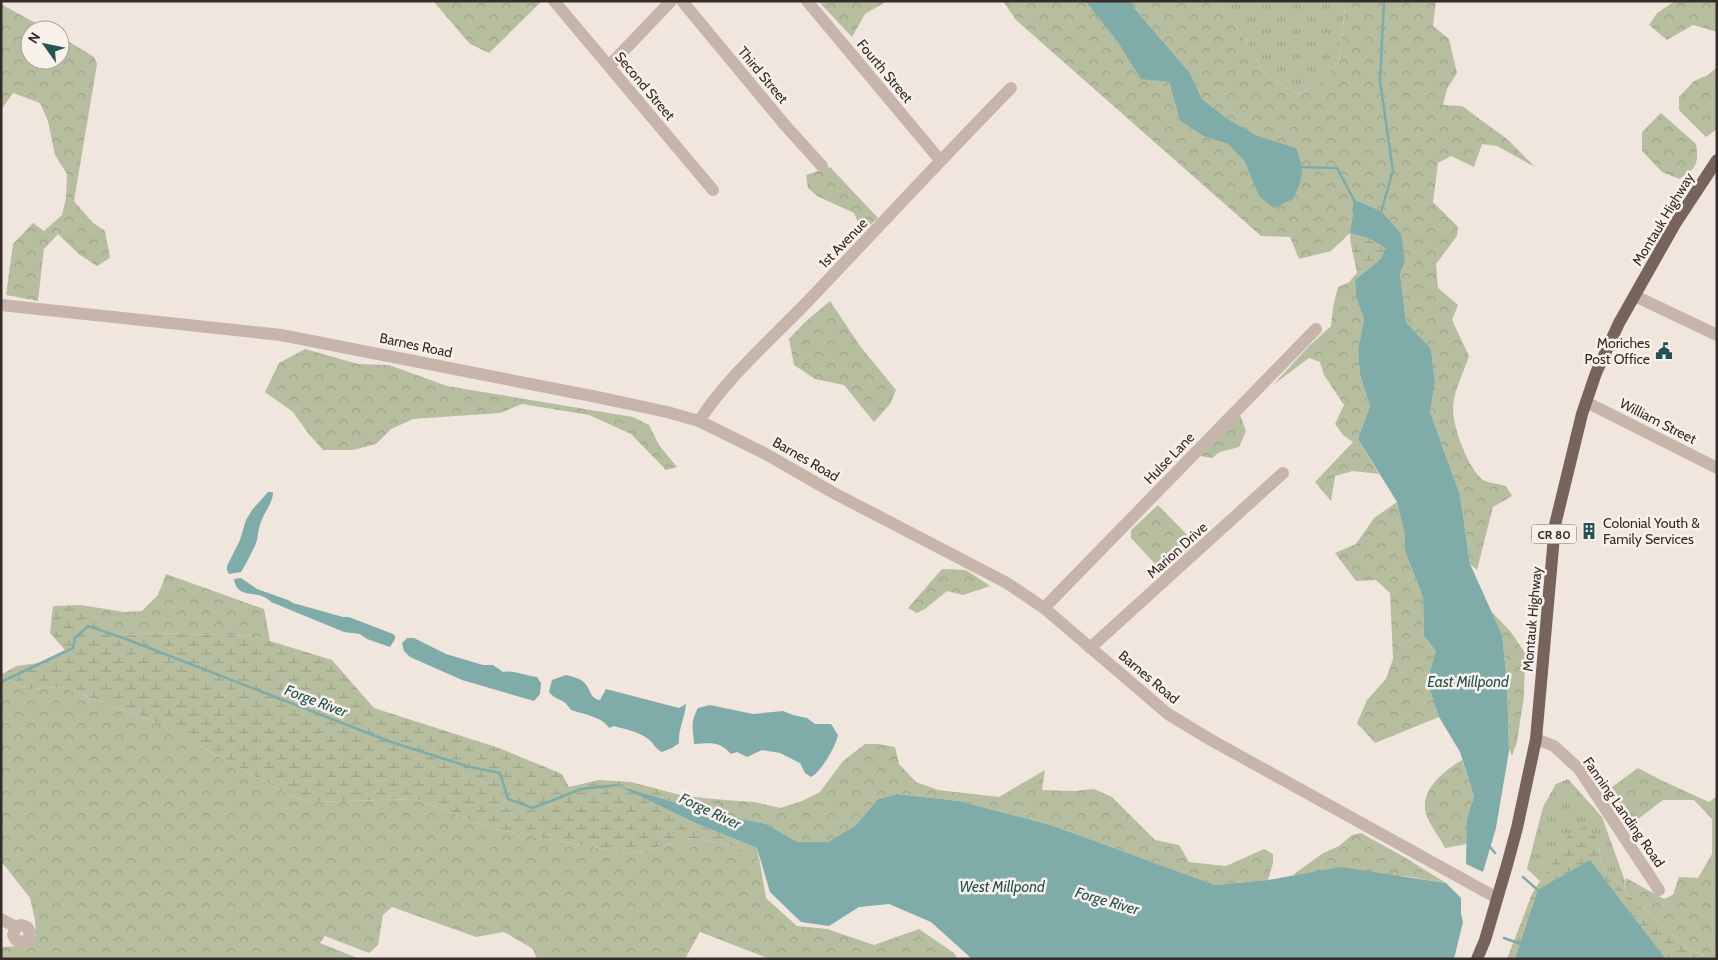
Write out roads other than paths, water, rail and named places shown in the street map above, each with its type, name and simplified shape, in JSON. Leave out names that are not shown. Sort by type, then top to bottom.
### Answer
[{"type":"main road","name":"Montauk Highway","points":[[1477,959],[1485,940],[1517,828],[1536,739],[1555,525],[1586,402],[1596,373],[1619,323],[1675,224],[1717,160]]},
{"type":"street","name":"Second Street","points":[[554,1],[713,190]]},
{"type":"street","points":[[608,66],[671,1]]},
{"type":"street","name":"Third Street","points":[[682,1],[784,124],[822,166]]},
{"type":"street","name":"Fourth Street","points":[[807,1],[940,160]]},
{"type":"street","name":"1st Avenue","points":[[699,421],[712,402],[734,377],[1011,88]]},
{"type":"street","points":[[1635,296],[1717,335]]},
{"type":"street","name":"Barnes Road","points":[[1,305],[281,335],[596,396],[699,421],[764,453],[832,492],[1007,583],[1044,608],[1168,714],[1211,740],[1497,898]]},
{"type":"street","name":"Hulse Lane","points":[[1044,608],[1316,329]]},
{"type":"street","name":"William Street","points":[[1586,402],[1717,468]]},
{"type":"street","name":"Marion Drive","points":[[1090,648],[1283,473]]},
{"type":"street","name":"Fanning Landing Road","points":[[1536,739],[1554,746],[1579,769],[1659,890]]},
{"type":"street","points":[[1,919],[16,927]]},
{"type":"water","points":[[1085,1],[1131,1],[1135,9],[1190,73],[1202,99],[1228,119],[1256,135],[1296,148],[1302,174],[1293,199],[1274,208],[1259,196],[1245,162],[1228,144],[1205,137],[1180,121],[1169,82],[1141,79],[1117,41]]},
{"type":"water","name":"East Millpond","points":[[1353,199],[1381,211],[1401,234],[1405,262],[1400,274],[1406,322],[1431,349],[1435,383],[1430,412],[1460,495],[1470,564],[1502,635],[1507,681],[1509,751],[1496,828],[1483,872],[1466,864],[1467,818],[1474,797],[1460,752],[1439,717],[1427,681],[1436,651],[1424,636],[1423,597],[1405,551],[1405,536],[1397,502],[1358,439],[1370,406],[1360,375],[1358,350],[1364,319],[1356,297],[1355,280],[1381,259],[1386,248],[1368,238],[1350,233]]},
{"type":"water","points":[[268,492],[273,492],[273,496],[261,521],[257,540],[252,551],[241,572],[229,574],[227,566],[240,540],[246,520]]},
{"type":"water","points":[[241,578],[257,589],[293,603],[349,617],[393,634],[395,639],[390,647],[367,639],[360,634],[344,632],[271,602],[267,598],[238,589],[234,579]]},
{"type":"water","points":[[407,638],[414,638],[446,654],[483,665],[493,665],[503,672],[537,677],[541,683],[540,694],[534,701],[462,680],[410,657],[404,651],[402,643]]},
{"type":"water","points":[[566,675],[581,680],[592,695],[600,700],[606,689],[679,708],[686,704],[679,743],[662,752],[641,734],[614,726],[609,728],[598,719],[571,710],[565,703],[549,692],[552,680]]},
{"type":"water","points":[[710,705],[753,714],[783,711],[807,718],[815,724],[831,724],[838,735],[828,758],[811,777],[805,773],[800,763],[780,753],[762,750],[747,757],[737,752],[731,754],[723,747],[715,744],[694,744],[693,725],[695,713],[698,708]]},
{"type":"water","name":"West Millpond","points":[[617,785],[704,811],[766,824],[797,842],[828,842],[856,825],[878,799],[897,794],[959,801],[1051,825],[1215,885],[1268,880],[1340,867],[1446,883],[1461,898],[1463,922],[1454,959],[972,959],[931,922],[889,904],[859,907],[829,926],[801,922],[770,892],[757,848],[695,823]]},
{"type":"water","points":[[1590,860],[1666,959],[1515,959],[1538,890]]},
{"type":"waterway","points":[[1381,212],[1393,171],[1380,81],[1384,1]]},
{"type":"waterway","points":[[1299,167],[1337,168],[1354,200]]},
{"type":"waterway","name":"Forge River","points":[[1,682],[73,648],[75,638],[88,626],[391,742],[470,767],[500,773],[508,799],[533,808],[581,789],[618,785]]},
{"type":"waterway","points":[[1490,847],[1495,853]]},
{"type":"waterway","points":[[1523,877],[1540,892]]},
{"type":"waterway","name":"Forge River","points":[[1504,938],[1521,944]]},
{"type":"place","name":"Moriches Post Office","points":[[1664,351]]},
{"type":"place","name":"Colonial Youth & Family Services","points":[[1589,531]]}]
